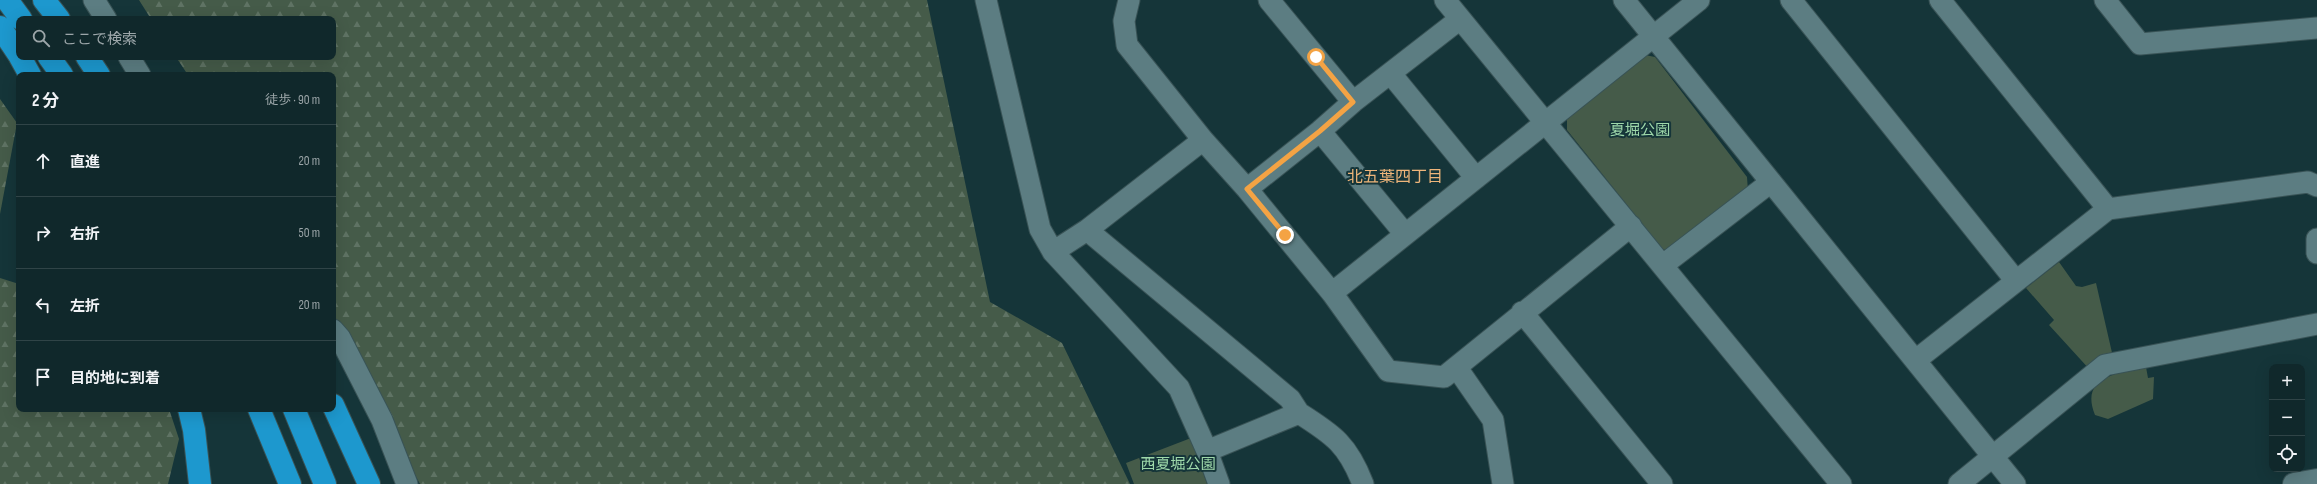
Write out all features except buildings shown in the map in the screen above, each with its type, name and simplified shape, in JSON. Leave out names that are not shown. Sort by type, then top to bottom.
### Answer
[{"type":"highway","points":[[7,0],[19,16]]},
{"type":"highway","points":[[44,0],[57,16]]},
{"type":"highway","points":[[0,27],[16,50]]},
{"type":"highway","points":[[22,60],[28,72]]},
{"type":"highway","points":[[51,60],[60,72]]},
{"type":"highway","points":[[89,60],[97,72]]},
{"type":"highway","points":[[190,412],[194,430],[200,484]]},
{"type":"highway","points":[[260,412],[290,484]]},
{"type":"highway","points":[[295,412],[325,484]]},
{"type":"highway","points":[[336,412],[369,484]]},
{"type":"street","points":[[94,0],[104,16]]},
{"type":"street","points":[[986,0],[1040,229],[1053,252],[1178,388],[1207,451],[1219,484]]},
{"type":"street","points":[[1129,0],[1124,21],[1127,44],[1203,140],[1247,189],[1332,293],[1388,371],[1444,376],[1456,368],[1522,312],[1631,226]]},
{"type":"street","points":[[1269,0],[1353,102]]},
{"type":"street","points":[[1445,0],[1841,484]]},
{"type":"street","points":[[1624,0],[2015,484]]},
{"type":"street","points":[[1332,293],[1699,0]]},
{"type":"street","points":[[1790,0],[2016,281]]},
{"type":"street","points":[[1940,0],[2108,209]]},
{"type":"street","points":[[2105,0],[2140,44],[2317,28]]},
{"type":"street","points":[[1247,189],[1320,131],[1353,102],[1460,19]]},
{"type":"street","points":[[131,60],[138,72]]},
{"type":"street","points":[[1391,74],[1476,178]]},
{"type":"street","points":[[1320,131],[1405,234]]},
{"type":"street","points":[[1053,252],[1087,230],[1203,140]]},
{"type":"street","points":[[1663,265],[1772,182]]},
{"type":"street","points":[[1916,360],[2108,209],[2308,182],[2317,186]]},
{"type":"street","points":[[1087,230],[1290,399],[1300,413],[1333,435],[1355,462],[1363,484]]},
{"type":"street","points":[[2317,240],[2317,253]]},
{"type":"street","points":[[1522,312],[1662,484]]},
{"type":"street","points":[[1958,484],[2105,365],[2317,324]]},
{"type":"street","points":[[336,333],[340,338],[382,420],[407,484]]},
{"type":"street","points":[[1456,368],[1493,420],[1503,484]]},
{"type":"street","points":[[1207,451],[1300,413]]},
{"type":"street","points":[[2294,484],[2317,480]]},
{"type":"green space","points":[[139,0],[927,0],[990,302],[1062,343],[1130,484],[420,484],[336,330],[336,72],[186,72],[178,60],[336,60],[336,16],[149,16]]},
{"type":"green space","name":"夏堀公園","points":[[1640,54],[1655,57],[1747,177],[1748,191],[1675,248],[1663,250],[1567,130],[1567,116]]},
{"type":"green space","points":[[0,99],[16,122],[16,128],[0,214]]},
{"type":"green space","points":[[2059,262],[2076,286],[2082,287],[2096,283],[2113,357],[2091,371],[2049,325],[2054,320],[2026,288]]},
{"type":"green space","points":[[0,278],[16,283],[16,412],[170,412],[179,439],[168,484],[0,484]]},
{"type":"green space","points":[[2146,367],[2148,378],[2154,377],[2153,399],[2108,419],[2095,415],[2091,402],[2092,392],[2097,384],[2114,375]]},
{"type":"green space","name":"西夏堀公園","points":[[1191,438],[1207,484],[1134,484],[1126,463]]},
{"type":"district","name":"北五葉四丁目","points":[[1395,176]]},
{"type":"route","points":[[1285,235],[1247,189],[1320,131],[1353,102],[1316,57]]}]
